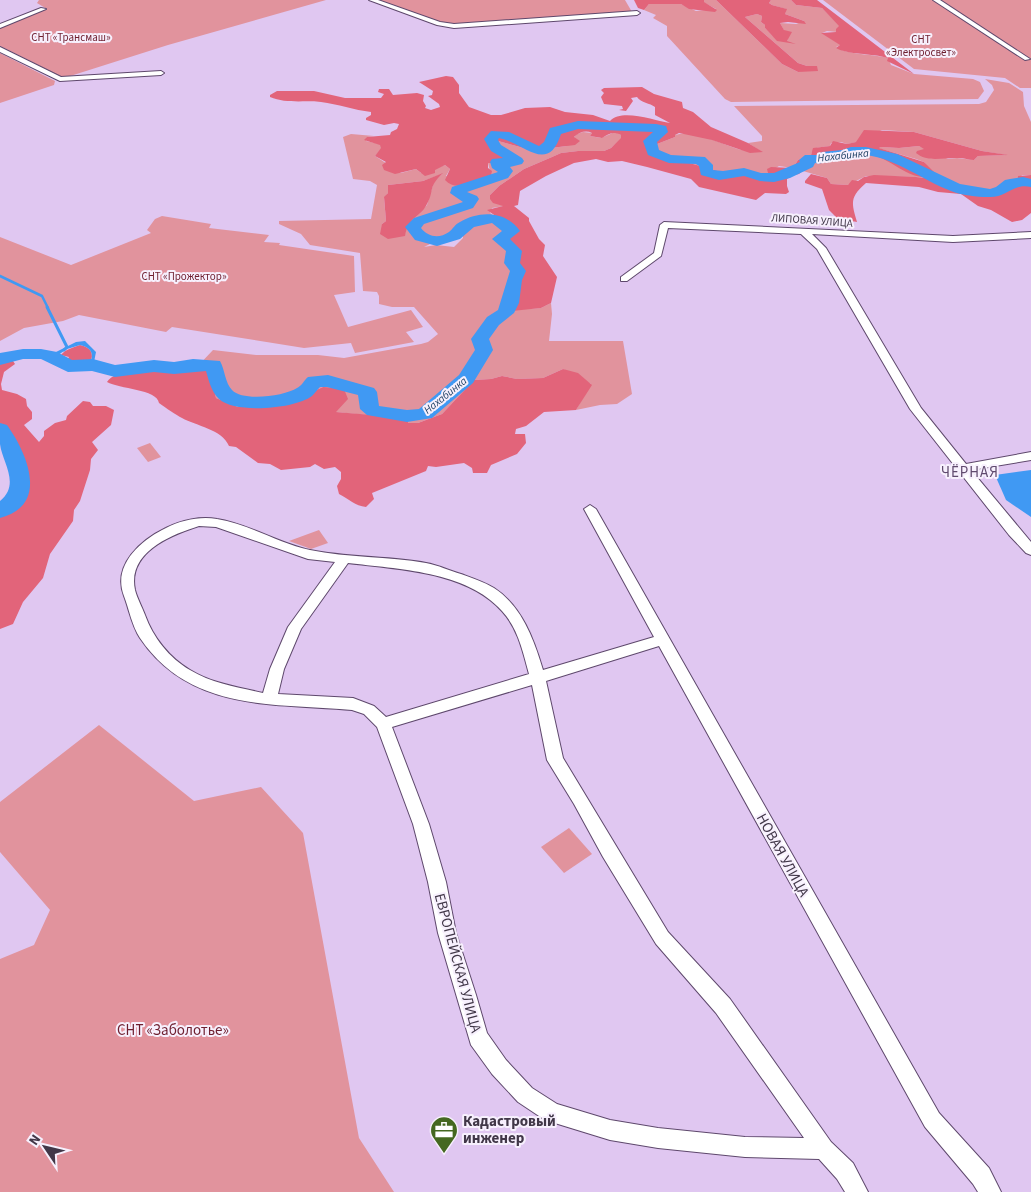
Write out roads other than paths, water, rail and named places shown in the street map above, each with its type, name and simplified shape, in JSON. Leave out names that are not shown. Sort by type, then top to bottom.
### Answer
[{"type":"street","points":[[372,0],[439,24],[454,26],[637,13]]},
{"type":"street","points":[[936,0],[1027,60]]},
{"type":"street","points":[[0,26],[43,9],[35,4]]},
{"type":"street","points":[[0,50],[60,79],[161,73]]},
{"type":"street","name":"ЛИПОВАЯ УЛИЦА","points":[[624,279],[658,254],[664,225],[804,230],[872,236],[953,239],[1031,235]]},
{"type":"street","points":[[804,230],[821,248],[916,409],[1014,532],[1031,550]]},
{"type":"street","points":[[962,468],[1031,456]]},
{"type":"street","name":"НОВАЯ УЛИЦА","points":[[590,509],[932,1120],[981,1176],[990,1192]]},
{"type":"street","name":"ЕВРОПЕЙСКАЯ УЛИЦА","points":[[824,1149],[777,1146],[745,1147],[610,1130],[552,1113],[525,1095],[499,1067],[478,1038],[467,995],[447,933],[421,824],[383,724],[369,710],[353,704],[269,700],[210,687],[184,674],[163,656],[146,634],[128,590],[129,571],[136,558],[148,544],[172,530],[199,522],[218,523],[308,554],[427,568],[469,582],[490,592],[508,608],[526,638],[538,678],[555,760],[580,798],[609,852],[662,938],[723,1006],[824,1149],[845,1171],[857,1192]]},
{"type":"street","points":[[269,700],[277,668],[295,627],[344,559]]},
{"type":"street","points":[[383,724],[663,640]]},
{"type":"water","points":[[85,341],[96,352],[94,362],[100,363],[103,367],[68,368],[41,354],[52,354],[76,342]],"holes":[[[80,345],[92,353],[90,363],[79,365],[55,357],[67,349]]]},
{"type":"water","points":[[1031,470],[1031,517],[1006,500],[995,475]]},
{"type":"waterway","name":"Нахабинка","points":[[0,359],[23,354],[41,354],[51,356],[68,366],[93,365],[115,371],[154,366],[174,368],[193,365],[213,365],[221,389],[234,400],[266,402],[288,398],[305,392],[315,381],[328,381],[367,392],[370,409],[374,411],[407,416],[425,414],[466,379],[484,350],[480,339],[493,321],[505,313],[510,303],[514,280],[518,271],[512,263],[514,251],[500,239],[512,231],[496,218],[469,223],[449,239],[437,241],[425,239],[413,227],[419,221],[468,205],[472,199],[457,193],[457,190],[503,175],[506,171],[497,165],[497,162],[512,163],[517,161],[496,148],[491,139],[496,134],[513,138],[530,148],[545,150],[551,144],[555,131],[578,125],[656,128],[661,129],[661,132],[650,141],[653,152],[669,159],[700,160],[706,165],[706,172],[719,176],[744,172],[760,177],[774,178],[808,164],[806,160],[810,158],[820,160],[827,155],[845,154],[851,151],[866,151],[892,157],[956,188],[990,193],[1001,191],[1010,183],[1023,181],[1031,183]]},
{"type":"waterway","points":[[0,276],[42,296],[48,308]]},
{"type":"waterway","points":[[47,307],[67,347],[64,350]]},
{"type":"waterway","name":"Нахабинка","points":[[0,429],[14,453],[20,480],[19,489],[14,500],[0,511]]},
{"type":"place","name":"Кадастровый инженер","points":[[444,1154]]},
{"type":"district","name":"ЧЁРНАЯ","points":[[970,472]]},
{"type":"park label","name":"СНТ «Трансмаш»","points":[[71,37]]},
{"type":"park label","name":"СНТ «Электросвет»","points":[[921,45]]},
{"type":"park label","name":"СНТ «Прожектор»","points":[[184,276]]},
{"type":"park label","name":"СНТ «Заболотье»","points":[[173,1030]]}]
